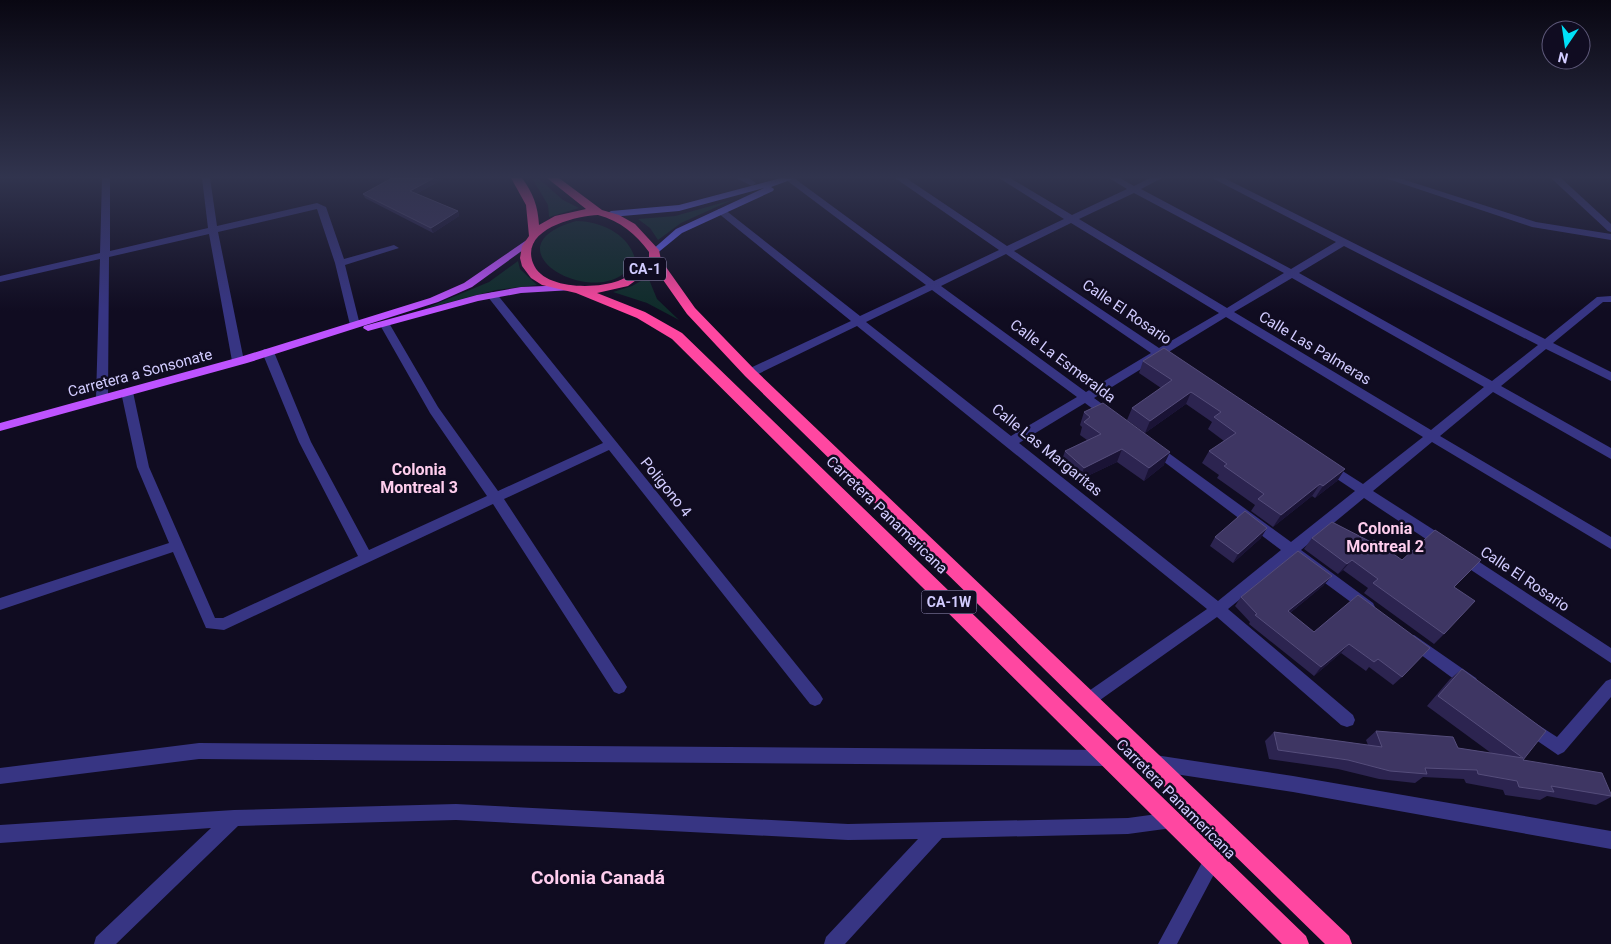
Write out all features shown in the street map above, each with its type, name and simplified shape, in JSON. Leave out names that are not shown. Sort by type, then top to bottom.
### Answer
[{"type":"highway","points":[[532,237],[534,222]]},
{"type":"highway","name":"CA-1","points":[[553,222],[532,237],[525,256],[533,273],[542,280],[573,289],[608,288],[622,283],[644,270],[655,256],[633,228],[624,222]]},
{"type":"highway","name":"Carretera Panamericana","points":[[655,256],[691,311],[750,373],[1341,944]]},
{"type":"highway","name":"Carretera Panamericana","points":[[573,289],[642,315],[677,336],[1298,944]]},
{"type":"main road","points":[[655,256],[679,231],[698,222]]},
{"type":"main road","name":"Carretera a Sonsonate","points":[[0,427],[238,361],[453,293],[496,267],[532,237]]},
{"type":"main road","name":"Carretera a Sonsonate","points":[[288,346],[385,325],[492,295],[521,290],[573,289]]},
{"type":"street","points":[[102,398],[105,222]]},
{"type":"street","points":[[212,222],[238,361]]},
{"type":"street","points":[[0,278],[246,222]]},
{"type":"street","points":[[325,222],[340,262],[355,325]]},
{"type":"street","name":"Calle Las Margaritas","points":[[735,222],[861,321],[1218,609],[1347,720]]},
{"type":"street","name":"Calle La Esmeralda","points":[[849,222],[1116,421]]},
{"type":"street","name":"Calle El Rosario","points":[[965,222],[1183,370]]},
{"type":"street","points":[[750,373],[1067,222]]},
{"type":"street","name":"Calle Las Palmeras","points":[[1074,222],[1611,544]]},
{"type":"street","points":[[1195,222],[1291,274],[1611,454]]},
{"type":"street","points":[[1304,222],[1611,377]]},
{"type":"street","points":[[1526,222],[1611,237]]},
{"type":"street","points":[[1011,442],[1344,242]]},
{"type":"street","points":[[340,262],[394,248]]},
{"type":"street","name":"Poligono 4","points":[[492,295],[815,699]]},
{"type":"street","points":[[1088,700],[1218,609],[1601,299],[1611,299]]},
{"type":"street","points":[[385,325],[434,410],[496,498],[620,687]]},
{"type":"street","points":[[268,352],[305,442],[366,558]]},
{"type":"street","points":[[127,392],[143,466],[211,624],[224,624],[612,444]]},
{"type":"street","points":[[1148,444],[1378,614]]},
{"type":"street","name":"Calle El Rosario","points":[[1315,458],[1611,656]]},
{"type":"street","points":[[0,604],[178,545]]},
{"type":"street","points":[[1402,632],[1480,690]]},
{"type":"street","points":[[1519,718],[1558,747],[1611,686]]},
{"type":"street","points":[[0,776],[199,751],[1109,758]]},
{"type":"street","points":[[1155,764],[1293,784],[1611,840]]},
{"type":"street","points":[[0,834],[234,818],[456,812],[848,832],[1128,826],[1172,820]]},
{"type":"street","points":[[103,944],[234,818]]},
{"type":"street","points":[[833,944],[939,829]]},
{"type":"street","points":[[1167,944],[1212,861]]},
{"type":"green space","points":[[574,222],[594,223],[604,226],[627,243],[635,259],[621,276],[601,282],[579,281],[559,273],[544,261],[540,247],[549,233]]},
{"type":"green space","points":[[642,222],[683,222],[658,240],[650,228]]},
{"type":"green space","points":[[518,261],[520,269],[537,285],[496,290],[424,309],[489,282]]},
{"type":"green space","points":[[648,277],[657,299],[679,320],[647,303],[613,292],[632,286]]},
{"type":"building","points":[[419,222],[440,222],[431,228]]},
{"type":"building","points":[[1164,348],[1345,469],[1323,486],[1320,484],[1281,515],[1258,499],[1264,494],[1224,466],[1227,464],[1209,451],[1236,433],[1214,417],[1221,412],[1191,392],[1150,421],[1132,408],[1172,380],[1143,361]]},
{"type":"building","points":[[1103,403],[1170,452],[1149,468],[1122,449],[1084,468],[1065,451],[1101,434],[1084,422],[1090,417],[1084,412]]},
{"type":"building","points":[[1245,511],[1267,528],[1238,554],[1215,537]]},
{"type":"building","points":[[1332,522],[1371,542],[1374,540],[1402,560],[1435,530],[1481,560],[1454,587],[1475,601],[1444,634],[1373,583],[1378,579],[1352,560],[1347,564],[1312,538]]},
{"type":"building","points":[[1298,551],[1332,576],[1288,611],[1314,632],[1358,595],[1430,648],[1402,677],[1378,659],[1374,662],[1349,644],[1321,667],[1255,615],[1257,614],[1241,597]]},
{"type":"building","points":[[1462,669],[1546,731],[1523,760],[1602,773],[1611,796],[1551,786],[1554,792],[1519,787],[1517,781],[1478,774],[1477,770],[1425,768],[1427,774],[1390,771],[1348,760],[1278,750],[1274,732],[1382,747],[1376,731],[1453,737],[1458,748],[1523,758],[1438,696]]},
{"type":"district","name":"Colonia Montreal 3","points":[[419,478]]},
{"type":"district","name":"Colonia Montreal 2","points":[[1385,537]]},
{"type":"district","name":"Colonia Canadá","points":[[598,877]]}]
